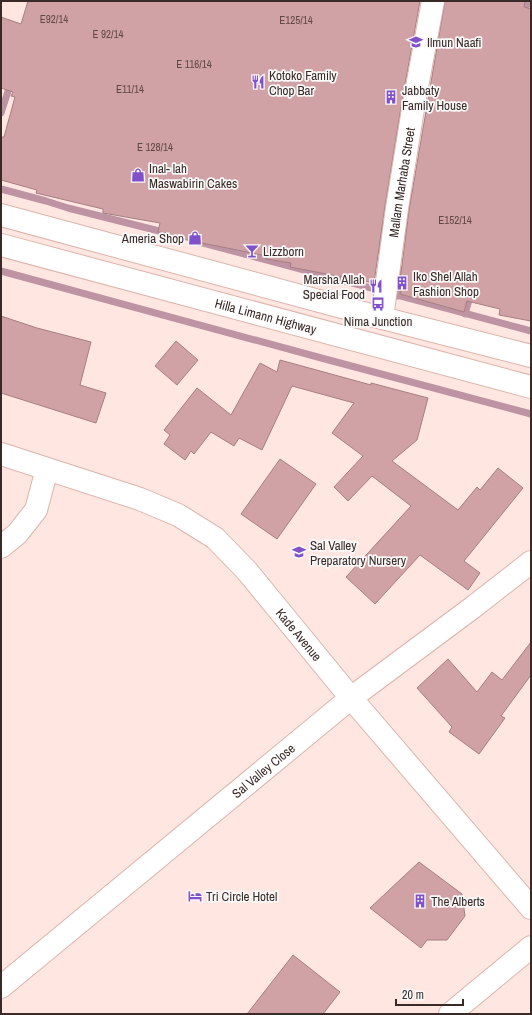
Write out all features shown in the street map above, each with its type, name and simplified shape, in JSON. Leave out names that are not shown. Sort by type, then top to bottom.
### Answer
[{"type":"street","name":"Mallam Marhaba Street","points":[[382,318],[414,103],[433,1]]},
{"type":"street","points":[[1,215],[382,318],[531,356]]},
{"type":"street","name":"Hilla Limann Highway","points":[[1,245],[531,387]]},
{"type":"street","name":"Kade Avenue","points":[[1,454],[140,499],[178,515],[215,538],[247,572],[351,698],[531,908]]},
{"type":"street","points":[[1,547],[17,534],[36,510],[47,469]]},
{"type":"street","name":"Sal Valley Close","points":[[1,987],[351,698],[531,562]]},
{"type":"street","points":[[450,1014],[531,947]]},
{"type":"building","points":[[28,1],[420,1],[402,101],[374,283],[290,267],[291,263],[266,259],[267,256],[167,236],[167,233],[158,232],[160,223],[103,213],[103,209],[36,193],[37,190],[1,180],[1,137],[4,137],[15,97],[11,96],[13,92],[1,88],[1,17],[21,24]]},
{"type":"building","points":[[445,1],[525,1],[524,7],[531,9],[531,321],[499,315],[500,309],[467,301],[464,312],[400,294],[402,289],[399,288],[409,210]]},
{"type":"building","points":[[1,316],[37,328],[91,342],[80,385],[106,393],[96,423],[1,393]]},
{"type":"building","points":[[176,341],[198,360],[177,385],[155,366]]},
{"type":"building","points":[[280,360],[371,385],[371,383],[428,398],[417,440],[392,461],[458,510],[477,487],[480,490],[498,468],[523,488],[464,561],[480,573],[468,590],[420,555],[375,604],[346,577],[411,506],[372,476],[348,501],[334,487],[363,456],[332,433],[354,403],[292,386],[262,450],[239,438],[234,446],[211,432],[194,454],[191,451],[185,460],[164,444],[170,435],[164,430],[197,388],[231,415],[260,363],[277,372]]},
{"type":"building","points":[[280,459],[316,484],[277,539],[241,514]]},
{"type":"building","points":[[531,642],[531,675],[501,716],[505,718],[479,754],[449,732],[452,727],[417,688],[448,659],[477,692],[492,672],[502,680]]},
{"type":"building","name":"The Alberts","points":[[419,862],[462,894],[465,916],[447,940],[427,940],[421,948],[370,908]]},
{"type":"building","points":[[293,955],[340,992],[323,1014],[247,1014]]},
{"type":"waterway","points":[[522,15],[529,1]]},
{"type":"waterway","points":[[1,113],[11,82]]},
{"type":"waterway","points":[[1,189],[167,233]]},
{"type":"waterway","points":[[406,236],[410,192]]},
{"type":"waterway","points":[[378,251],[385,224]]},
{"type":"waterway","points":[[192,240],[531,331]]},
{"type":"waterway","points":[[397,296],[402,270]]},
{"type":"waterway","points":[[1,271],[531,414]]},
{"type":"waterway","points":[[465,314],[471,293]]},
{"type":"place","name":"Ilmun Naafi","points":[[416,42]]},
{"type":"place","name":"Kotoko Family Chop Bar","points":[[258,82]]},
{"type":"place","name":"Jabbaty Family House","points":[[391,97]]},
{"type":"place","name":"Inal- lah Maswabirin Cakes","points":[[138,175]]},
{"type":"place","name":"Ameria Shop","points":[[195,238]]},
{"type":"place","name":"Lizzborn","points":[[252,251]]},
{"type":"place","name":"Iko Shel Allah Fashion Shop","points":[[402,283]]},
{"type":"place","name":"Marsha Allah Special Food","points":[[376,286]]},
{"type":"place","name":"Nima Junction","points":[[378,304]]},
{"type":"place","name":"Sal Valley Preparatory Nursery","points":[[299,552]]},
{"type":"place","name":"Tri Circle Hotel","points":[[195,896]]},
{"type":"place","name":"The Alberts","points":[[420,901]]}]
